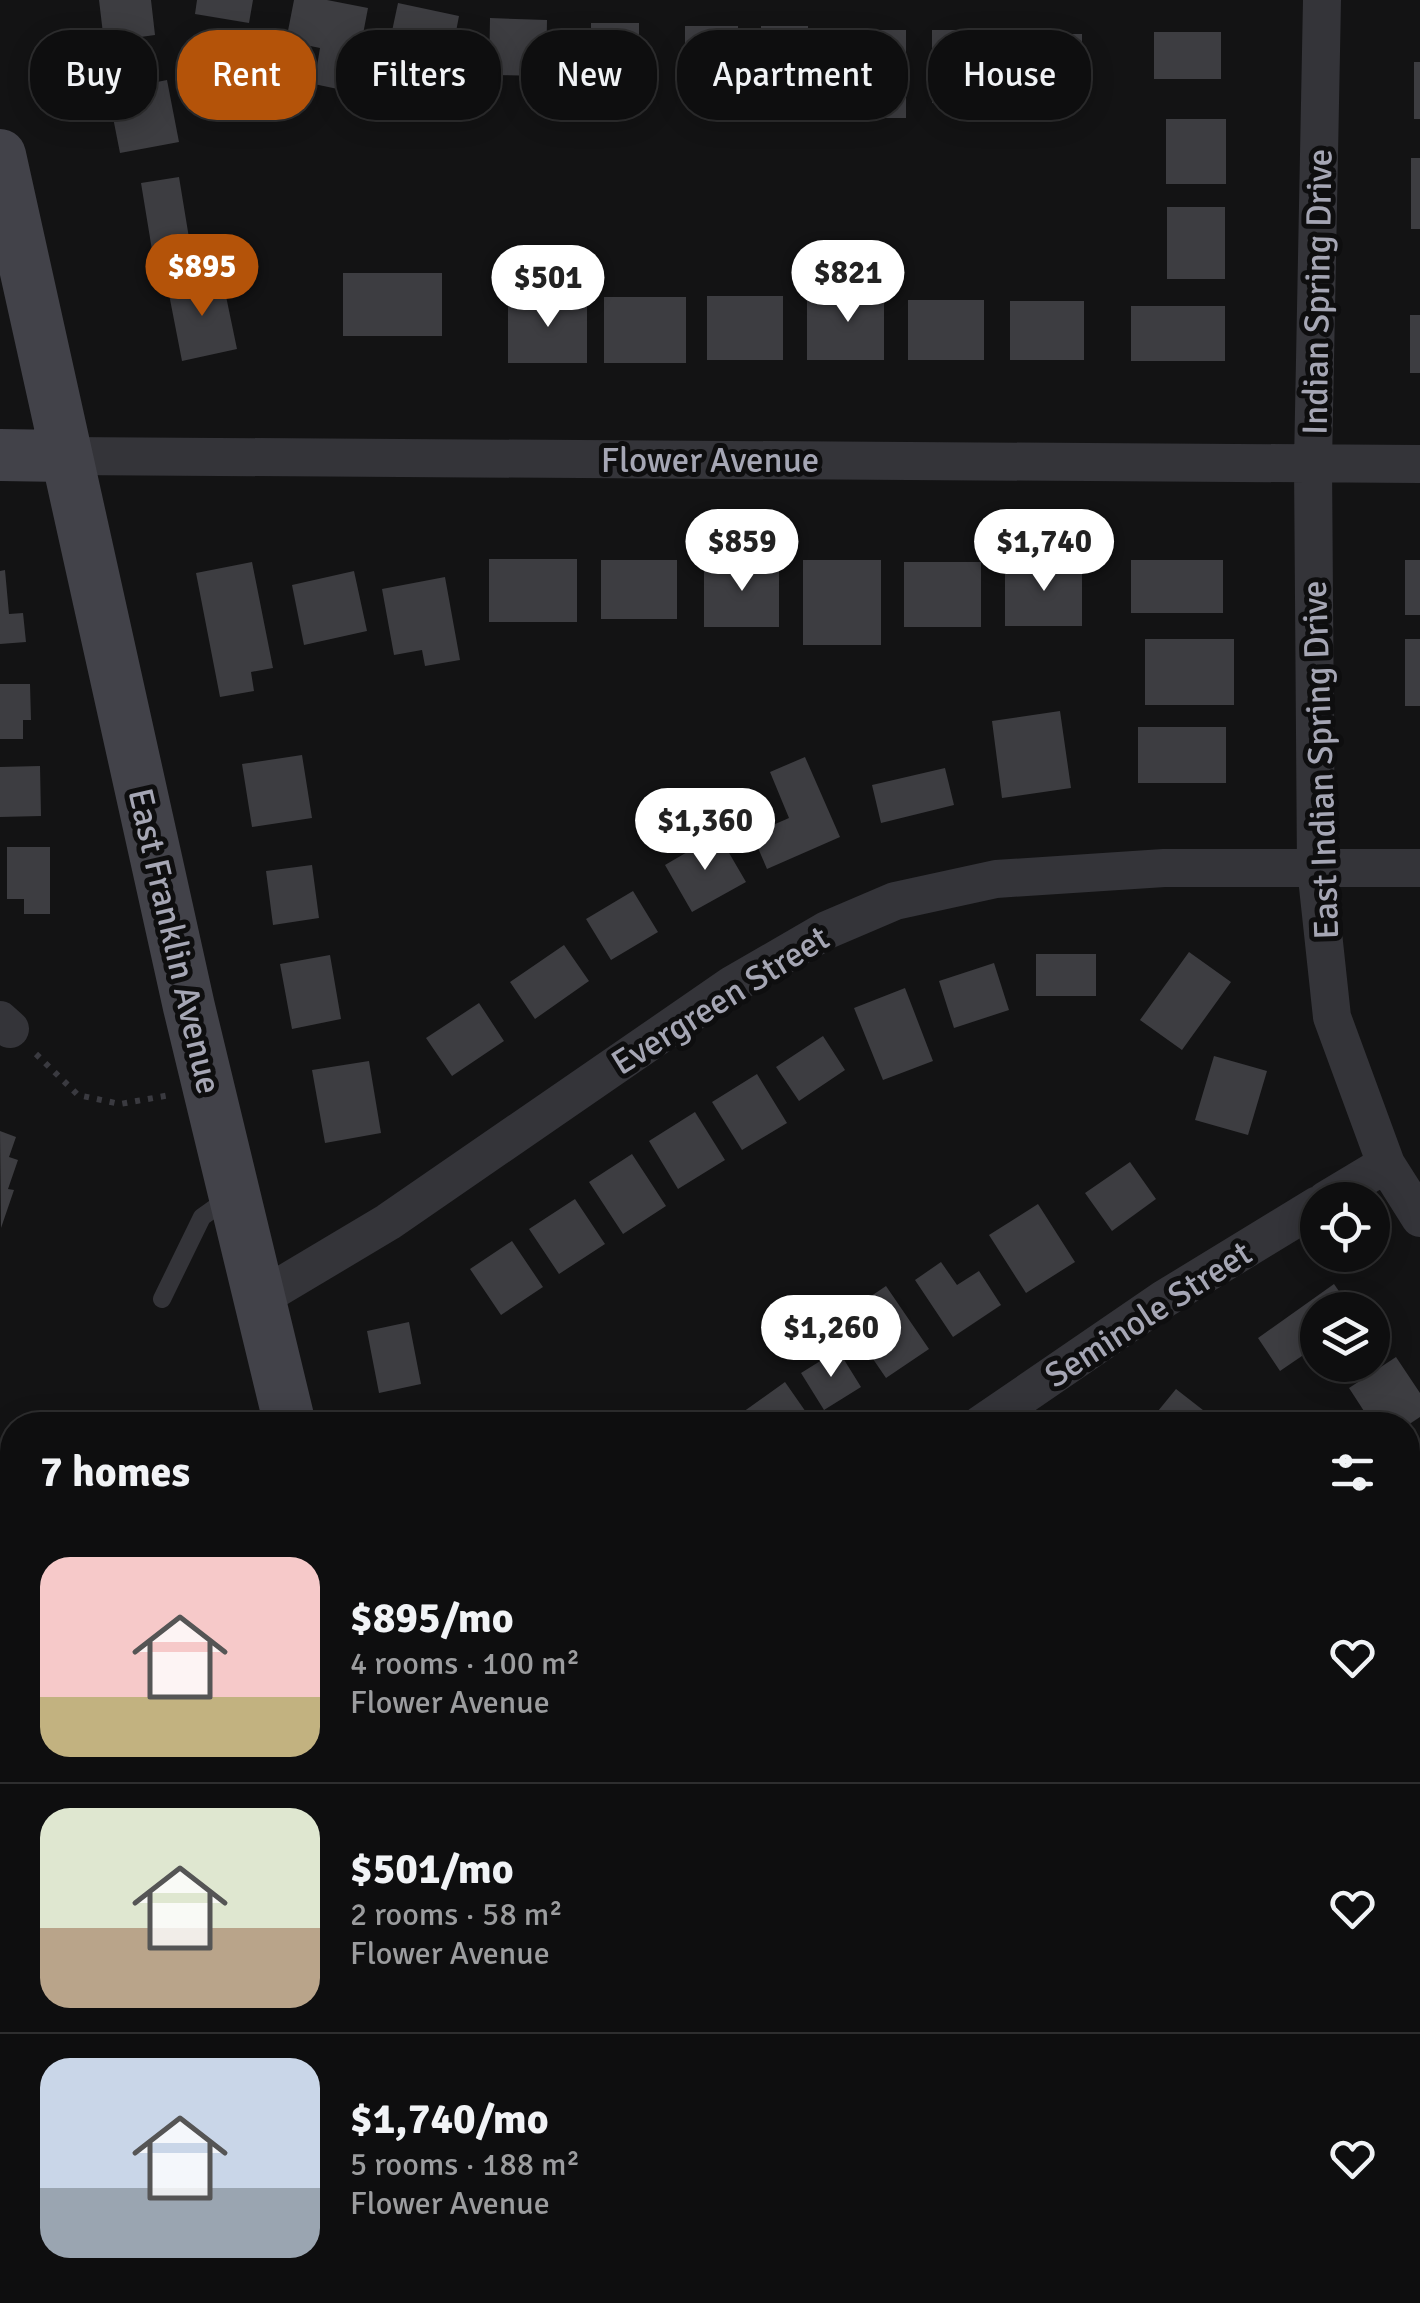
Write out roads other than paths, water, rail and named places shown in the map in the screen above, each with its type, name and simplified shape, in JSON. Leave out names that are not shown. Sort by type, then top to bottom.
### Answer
[{"type":"street","name":"Indian Spring Drive","points":[[1314,463],[1322,0]]},
{"type":"street","name":"East Franklin Avenue","points":[[0,155],[65,456],[287,1412]]},
{"type":"street","name":"Flower Avenue","points":[[0,455],[1420,464]]},
{"type":"street","name":"East Indian Spring Drive","points":[[1314,463],[1316,868],[1332,1017],[1386,1164],[1420,1218]]},
{"type":"street","name":"Evergreen Street","points":[[259,1298],[388,1222],[732,985],[827,930],[896,901],[996,879],[1164,868],[1420,868]]},
{"type":"street","points":[[1356,1182],[1386,1164]]},
{"type":"street","name":"Seminole Street","points":[[999,1412],[1164,1298],[1300,1217]]},
{"type":"lane","points":[[162,1298],[202,1217],[234,1194]]}]
